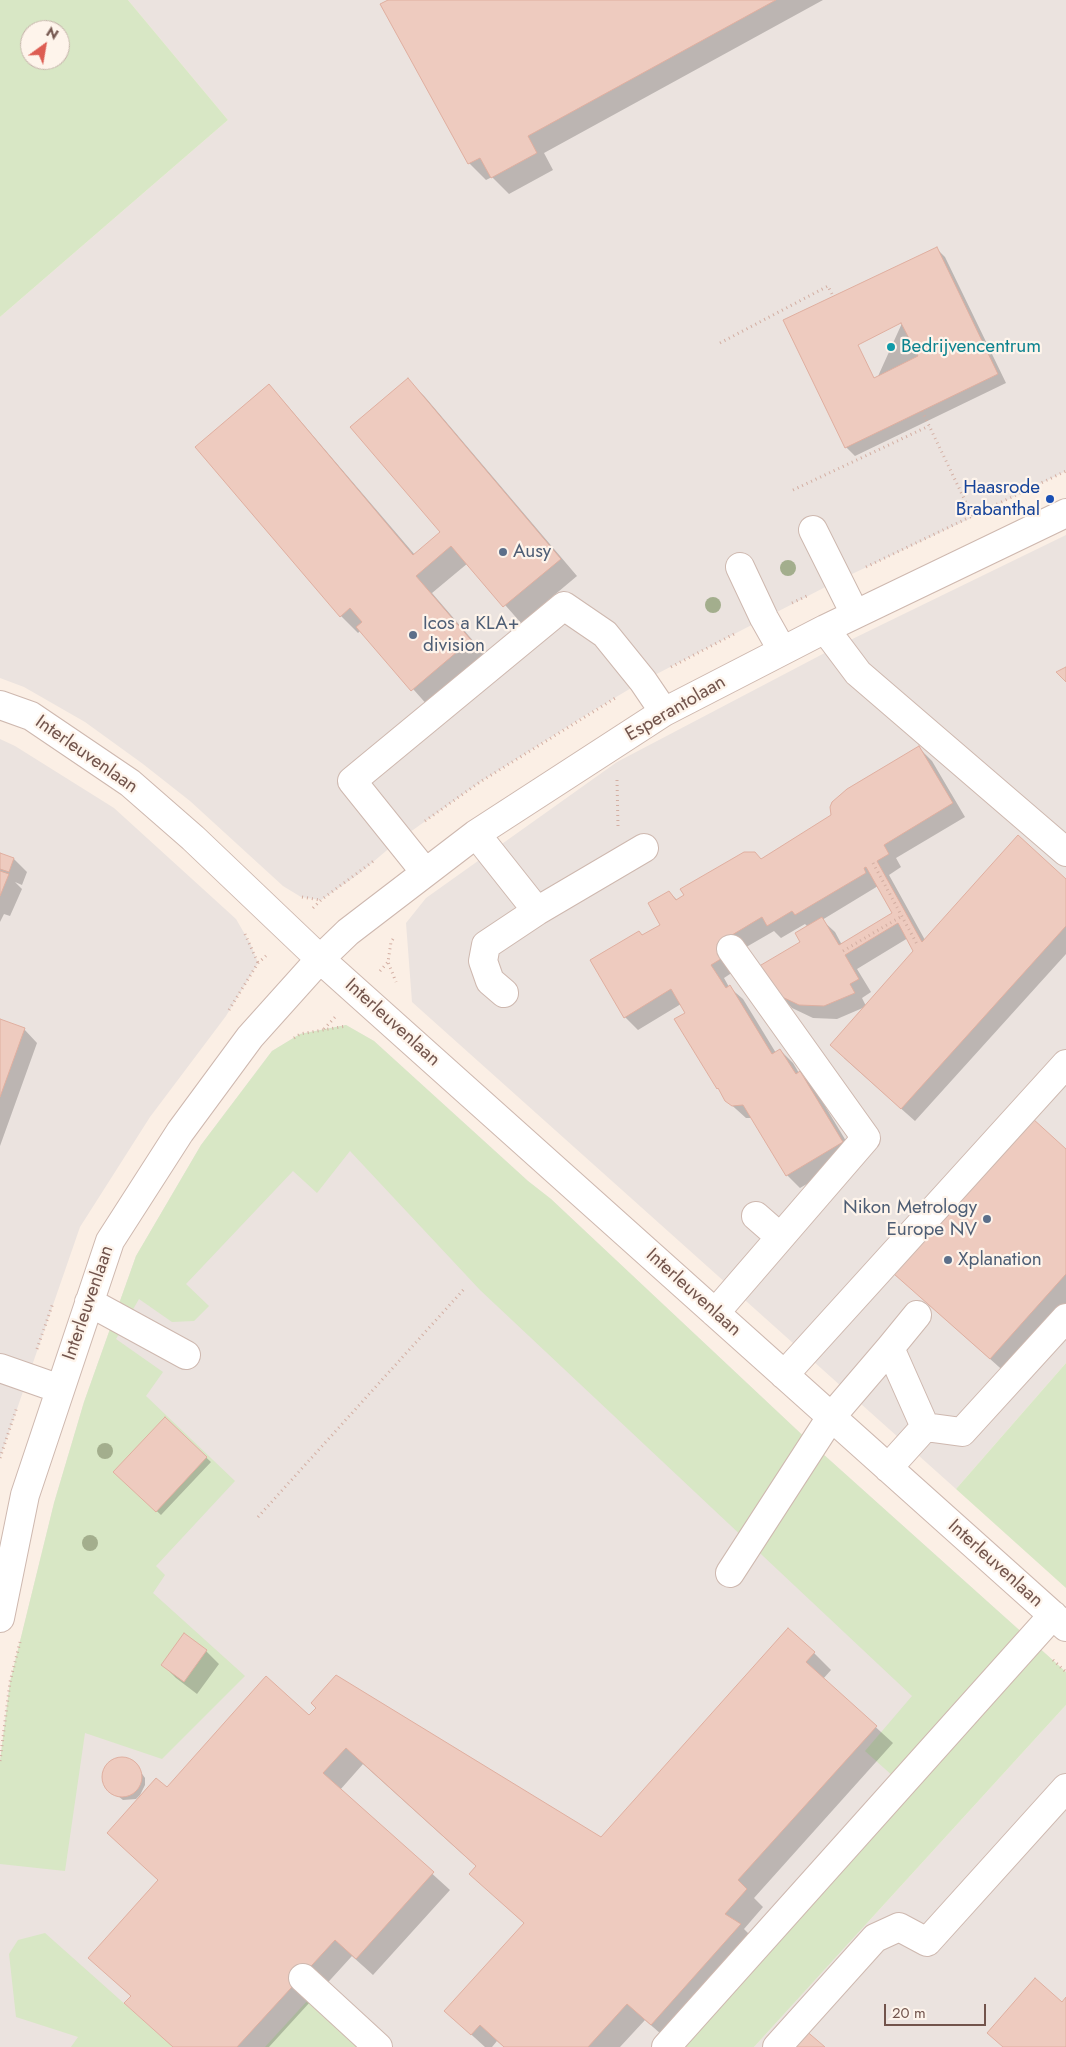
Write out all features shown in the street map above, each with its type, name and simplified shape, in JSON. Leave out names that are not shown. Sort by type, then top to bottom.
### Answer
[{"type":"street","name":"Esperantolaan","points":[[320,959],[348,932],[476,834],[664,712],[782,650],[1066,513]]},
{"type":"street","points":[[813,530],[855,614]]},
{"type":"street","points":[[740,567],[764,618],[782,650]]},
{"type":"street","points":[[425,872],[352,781],[564,606],[605,634],[664,712]]},
{"type":"street","points":[[825,629],[858,673],[1066,852]]},
{"type":"street","name":"Interleuvenlaan","points":[[0,705],[31,716],[130,784],[193,838],[320,959],[1059,1621]]},
{"type":"street","points":[[476,834],[537,911]]},
{"type":"street","points":[[504,993],[490,981],[483,961],[486,945],[537,911],[644,848]]},
{"type":"street","points":[[715,1313],[866,1138],[731,949]]},
{"type":"street","name":"Interleuvenlaan","points":[[0,1618],[25,1495],[110,1241],[180,1132],[252,1035],[320,959]]},
{"type":"street","points":[[784,1375],[1066,1064]]},
{"type":"street","points":[[756,1216],[780,1237]]},
{"type":"street","points":[[89,1302],[186,1355]]},
{"type":"street","points":[[730,1573],[831,1417],[917,1315]]},
{"type":"street","points":[[925,1427],[962,1432],[1066,1318]]},
{"type":"street","points":[[890,1348],[925,1427]]},
{"type":"street","points":[[0,1368],[60,1389]]},
{"type":"street","points":[[888,1468],[925,1427]]},
{"type":"street","points":[[666,2047],[1059,1621]]},
{"type":"street","points":[[777,2047],[875,1938],[899,1927],[927,1942],[1066,1788]]},
{"type":"street","points":[[303,1978],[378,2047]]},
{"type":"path","points":[[720,343],[828,286],[833,296]]},
{"type":"path","points":[[922,411],[972,517],[1066,471]]},
{"type":"path","points":[[793,490],[929,426]]},
{"type":"path","points":[[617,771],[618,862]]},
{"type":"path","points":[[873,863],[918,946]]},
{"type":"path","points":[[843,951],[902,916]]},
{"type":"path","points":[[241,927],[258,964]]},
{"type":"path","points":[[258,1516],[465,1288]]},
{"type":"shaded area","points":[[128,0],[1066,0],[1066,471],[837,581],[643,681],[480,782],[399,840],[360,873],[321,900],[301,897],[283,886],[190,801],[143,764],[85,722],[24,687],[0,678],[0,317],[228,120]]},
{"type":"shaded area","points":[[1066,535],[1066,1363],[956,1489],[412,1002],[406,923],[426,898],[617,762],[838,646]]},
{"type":"shaded area","points":[[0,739],[15,746],[114,808],[236,919],[250,943],[258,963],[226,1016],[150,1117],[80,1227],[0,1458]]},
{"type":"shaded area","points":[[346,1025],[374,1041],[528,1181],[551,1199],[813,1445],[1056,1663],[710,2047],[0,2047],[0,1761],[10,1682],[54,1503],[84,1402],[136,1256],[201,1145],[272,1051],[300,1034]]},
{"type":"shaded area","points":[[1066,1705],[1066,2047],[754,2047]]},
{"type":"green space","points":[[0,0],[128,0],[228,120],[0,317]]},
{"type":"green space","points":[[346,1025],[374,1041],[528,1181],[551,1199],[813,1445],[1066,1672],[1066,1705],[754,2047],[669,2047],[904,1786],[865,1751],[912,1696],[480,1290],[350,1151],[317,1193],[293,1171],[186,1284],[209,1306],[194,1321],[172,1322],[139,1299],[116,1339],[163,1372],[146,1396],[235,1481],[156,1566],[165,1575],[153,1593],[245,1676],[162,1759],[85,1733],[65,1871],[0,1864],[0,1761],[10,1682],[54,1503],[84,1402],[136,1256],[201,1145],[272,1051],[300,1034]]},
{"type":"green space","points":[[1066,1363],[1066,1588],[956,1489]]},
{"type":"green space","points":[[45,1933],[173,2047],[71,2047],[78,2037],[16,2017],[9,1954],[18,1940]]},
{"type":"green space","points":[[308,2000],[363,2047],[265,2047]]},
{"type":"building","points":[[388,0],[776,0],[528,136],[537,153],[491,178],[480,158],[468,164],[380,4]]},
{"type":"building","name":"Bedrijvencentrum","points":[[937,247],[998,374],[845,448],[783,320]]},
{"type":"building","points":[[901,323],[918,356],[874,378],[858,345]]},
{"type":"building","points":[[408,378],[561,559],[503,607],[451,546],[416,576],[471,640],[411,691],[356,627],[362,622],[350,608],[340,617],[195,447],[269,384],[413,555],[440,532],[350,427]]},
{"type":"building","points":[[1066,667],[1066,682],[1056,672]]},
{"type":"building","points":[[919,746],[953,803],[884,845],[889,854],[877,861],[922,942],[1018,835],[1066,879],[1066,926],[901,1109],[830,1045],[913,951],[898,923],[845,955],[859,979],[850,984],[855,993],[824,1006],[799,1005],[778,995],[756,968],[800,942],[795,933],[822,917],[839,945],[892,913],[866,867],[864,868],[866,873],[795,915],[792,911],[767,926],[762,917],[717,944],[724,957],[711,965],[726,988],[730,985],[772,1054],[780,1049],[796,1074],[800,1071],[843,1142],[786,1176],[743,1105],[732,1106],[725,1101],[717,1089],[674,1019],[685,1013],[671,989],[624,1018],[590,960],[639,931],[642,935],[660,925],[648,903],[669,891],[676,900],[684,895],[680,889],[744,852],[755,852],[761,859],[831,815],[830,807],[832,802],[847,789]]},
{"type":"building","points":[[0,853],[14,858],[9,872],[0,869]]},
{"type":"building","points":[[0,871],[9,874],[0,896]]},
{"type":"building","points":[[0,1019],[25,1028],[0,1097]]},
{"type":"building","points":[[1032,1118],[1066,1149],[1066,1274],[990,1359],[894,1274]]},
{"type":"building","points":[[165,1417],[207,1457],[156,1512],[113,1472]]},
{"type":"building","points":[[788,1628],[815,1652],[806,1662],[877,1726],[738,1880],[747,1889],[725,1914],[741,1924],[651,2025],[627,2004],[588,2047],[504,2047],[480,2025],[471,2035],[444,2011],[524,1923],[469,1874],[476,1866],[346,1748],[323,1773],[434,1872],[356,1959],[335,1940],[237,2047],[173,2047],[124,2003],[131,1996],[88,1958],[158,1880],[107,1833],[156,1778],[167,1787],[266,1676],[309,1715],[316,1708],[311,1703],[336,1675],[601,1837]]},
{"type":"building","points":[[184,1633],[207,1650],[184,1682],[161,1665]]},
{"type":"building","points":[[122,1757],[136,1763],[142,1777],[136,1791],[122,1797],[108,1791],[102,1777],[108,1763]]},
{"type":"building","points":[[1035,1978],[1062,2002],[1066,1997],[1066,2047],[1003,2047],[987,2033]]},
{"type":"building","points":[[804,2029],[825,2047],[788,2047]]},
{"type":"place","name":"Bedrijvencentrum","points":[[891,347]]},
{"type":"place","name":"Haasrode Brabanthal","points":[[1050,499]]},
{"type":"place","name":"Ausy","points":[[503,552]]},
{"type":"place","name":"Icos a KLA+ division","points":[[413,635]]},
{"type":"place","name":"Nikon Metrology Europe NV","points":[[987,1219]]},
{"type":"place","name":"Xplanation","points":[[948,1260]]}]
